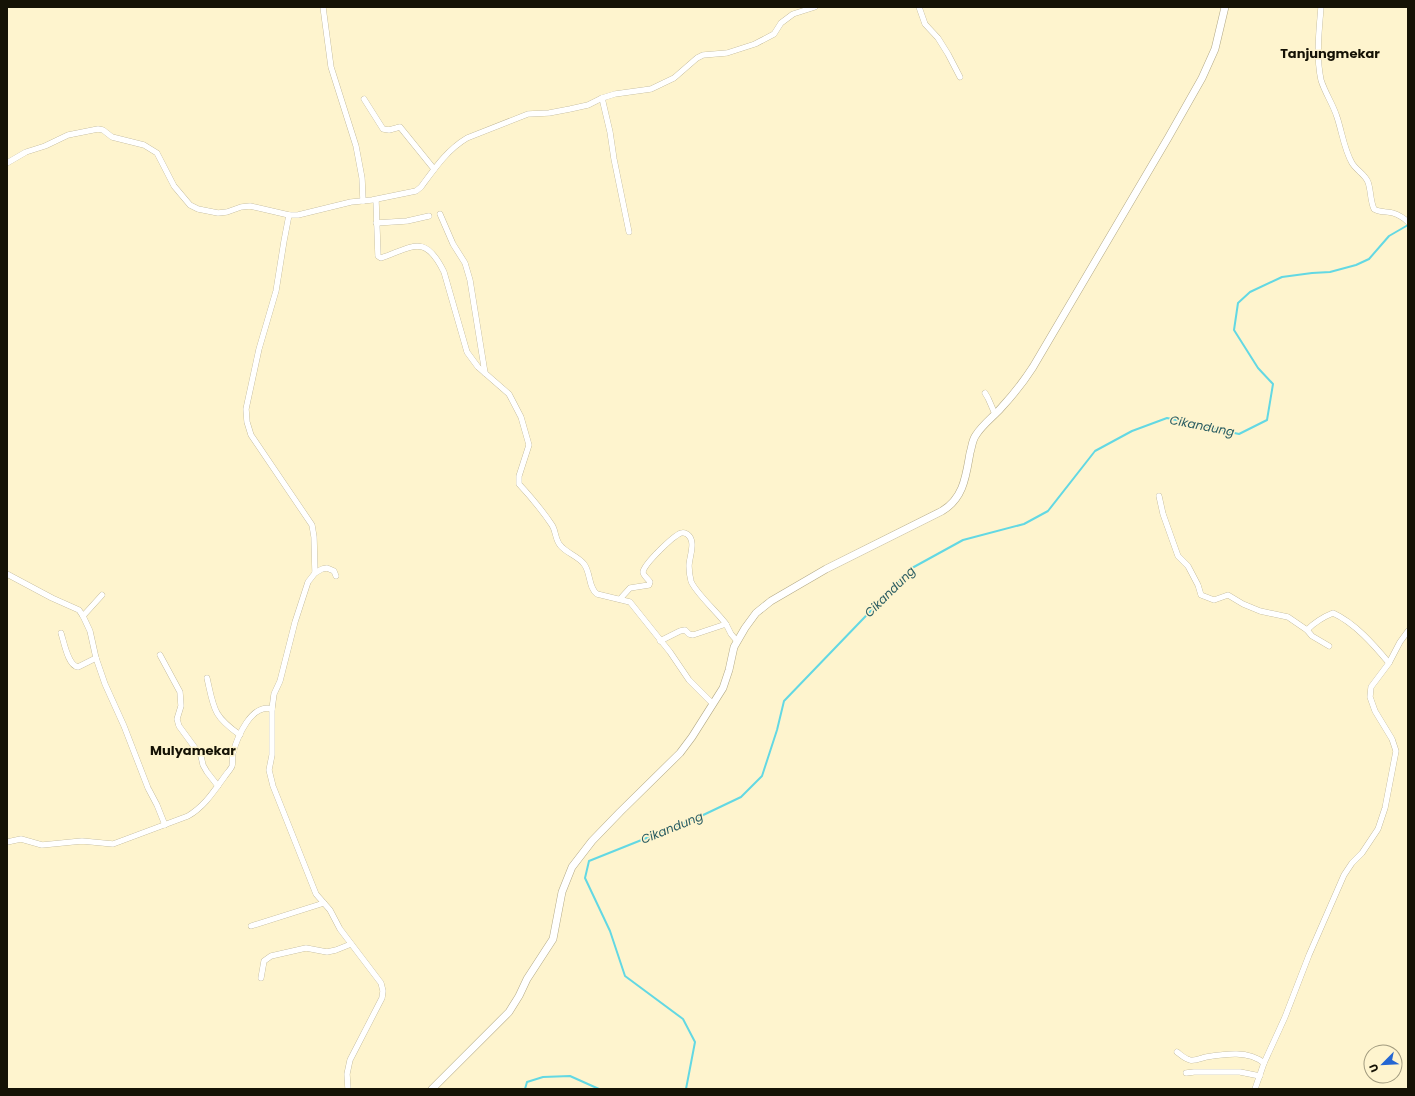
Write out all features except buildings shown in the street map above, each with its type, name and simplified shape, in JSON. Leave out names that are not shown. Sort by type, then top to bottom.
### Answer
[{"type":"street","points":[[324,7],[331,67],[356,146],[362,178],[363,201]]},
{"type":"street","points":[[7,163],[26,152],[45,146],[68,135],[98,129],[103,130],[112,137],[144,145],[157,153],[174,186],[190,205],[198,208],[218,213],[250,206],[290,215],[298,215],[351,202],[376,200],[416,191],[421,187],[446,154],[459,143],[495,126],[528,114],[549,113],[582,107],[615,94],[651,88],[674,78],[703,55],[728,53],[755,44],[774,34],[781,23],[793,14],[815,7]]},
{"type":"street","points":[[919,7],[925,24],[938,38],[960,77]]},
{"type":"street","points":[[432,1089],[505,1017],[520,996],[527,979],[553,939],[562,892],[568,876],[592,841],[680,753],[692,737],[726,681],[734,647],[756,613],[771,601],[826,570],[938,513],[952,504],[961,492],[975,436],[1026,378],[1048,344],[1188,105],[1211,60],[1225,7]]},
{"type":"street","points":[[1321,7],[1318,52],[1321,79],[1337,117],[1352,163],[1366,178],[1374,209],[1380,212],[1393,213],[1408,221]]},
{"type":"street","points":[[602,98],[629,232]]},
{"type":"street","points":[[364,99],[383,129],[389,130],[400,127],[434,169]]},
{"type":"street","points":[[376,200],[379,258],[407,247],[419,246],[428,248],[437,258],[444,272],[467,352],[478,367],[510,394],[521,417],[529,445],[519,476],[519,484],[528,493],[553,527],[560,546],[584,564],[593,591],[597,594],[630,602],[670,652],[689,680],[712,704]]},
{"type":"street","points":[[440,214],[453,244],[465,263],[469,274],[485,373]]},
{"type":"street","points":[[290,215],[284,240],[276,291],[259,349],[246,409],[247,422],[251,435],[312,525],[314,537],[315,574]]},
{"type":"street","points":[[376,223],[407,221],[429,216]]},
{"type":"street","points":[[985,394],[995,414]]},
{"type":"street","points":[[1159,496],[1162,514],[1178,556],[1188,566],[1201,595],[1214,600],[1228,595],[1243,604],[1260,611],[1288,618],[1307,630],[1312,636],[1329,646]]},
{"type":"street","points":[[620,599],[630,588],[649,585],[650,582],[643,574],[646,565],[667,543],[682,533],[685,533],[690,537],[692,543],[689,567],[691,583],[726,624],[731,634],[737,641]]},
{"type":"street","points":[[336,576],[334,571],[327,568],[322,569],[315,574],[308,582],[301,602],[280,681],[274,694],[272,709],[272,755],[269,770],[273,786],[316,894],[330,910],[340,929],[381,983],[382,998],[350,1060],[347,1074],[348,1089]]},
{"type":"street","points":[[7,574],[52,598],[75,607],[83,616],[90,631],[96,658],[105,684],[165,825]]},
{"type":"street","points":[[83,616],[102,595]]},
{"type":"street","points":[[1307,630],[1325,616],[1333,613],[1353,626],[1389,663]]},
{"type":"street","points":[[660,641],[680,631],[685,630],[691,635],[726,624]]},
{"type":"street","points":[[1255,1089],[1264,1063],[1285,1017],[1309,955],[1344,875],[1378,830],[1385,808],[1396,751],[1392,739],[1375,711],[1370,697],[1371,687],[1389,663],[1400,642],[1408,631]]},
{"type":"street","points":[[61,633],[68,655],[74,667],[78,667],[96,658]]},
{"type":"street","points":[[160,656],[180,692],[181,706],[178,719],[179,726],[201,756],[203,765],[218,786]]},
{"type":"street","points":[[207,678],[214,710],[219,718],[240,735]]},
{"type":"street","points":[[7,842],[21,839],[42,845],[82,841],[113,844],[188,816],[198,810],[232,766],[233,754],[246,722],[255,713],[263,708],[272,709]]},
{"type":"street","points":[[252,926],[324,903]]},
{"type":"street","points":[[261,978],[264,961],[271,956],[306,948],[327,952],[351,944]]},
{"type":"street","points":[[1177,1052],[1188,1060],[1232,1054],[1258,1058],[1264,1063]]},
{"type":"street","points":[[1186,1073],[1240,1072],[1260,1076]]},
{"type":"waterway","name":"Cikandung","points":[[686,1089],[695,1042],[683,1019],[625,976],[610,931],[585,878],[589,861],[699,817],[741,797],[762,776],[777,730],[784,701],[912,568],[963,540],[1024,524],[1048,511],[1095,451],[1132,431],[1167,418],[1239,434],[1267,420],[1273,384],[1258,368],[1234,330],[1238,303],[1250,292],[1282,277],[1330,272],[1356,265],[1369,259],[1389,236],[1408,225]]},
{"type":"waterway","name":"Cikandung","points":[[525,1089],[527,1082],[543,1077],[570,1076],[599,1089]]},
{"type":"district","name":"Tanjungmekar","points":[[1330,53]]},
{"type":"district","name":"Mulyamekar","points":[[193,750]]}]
